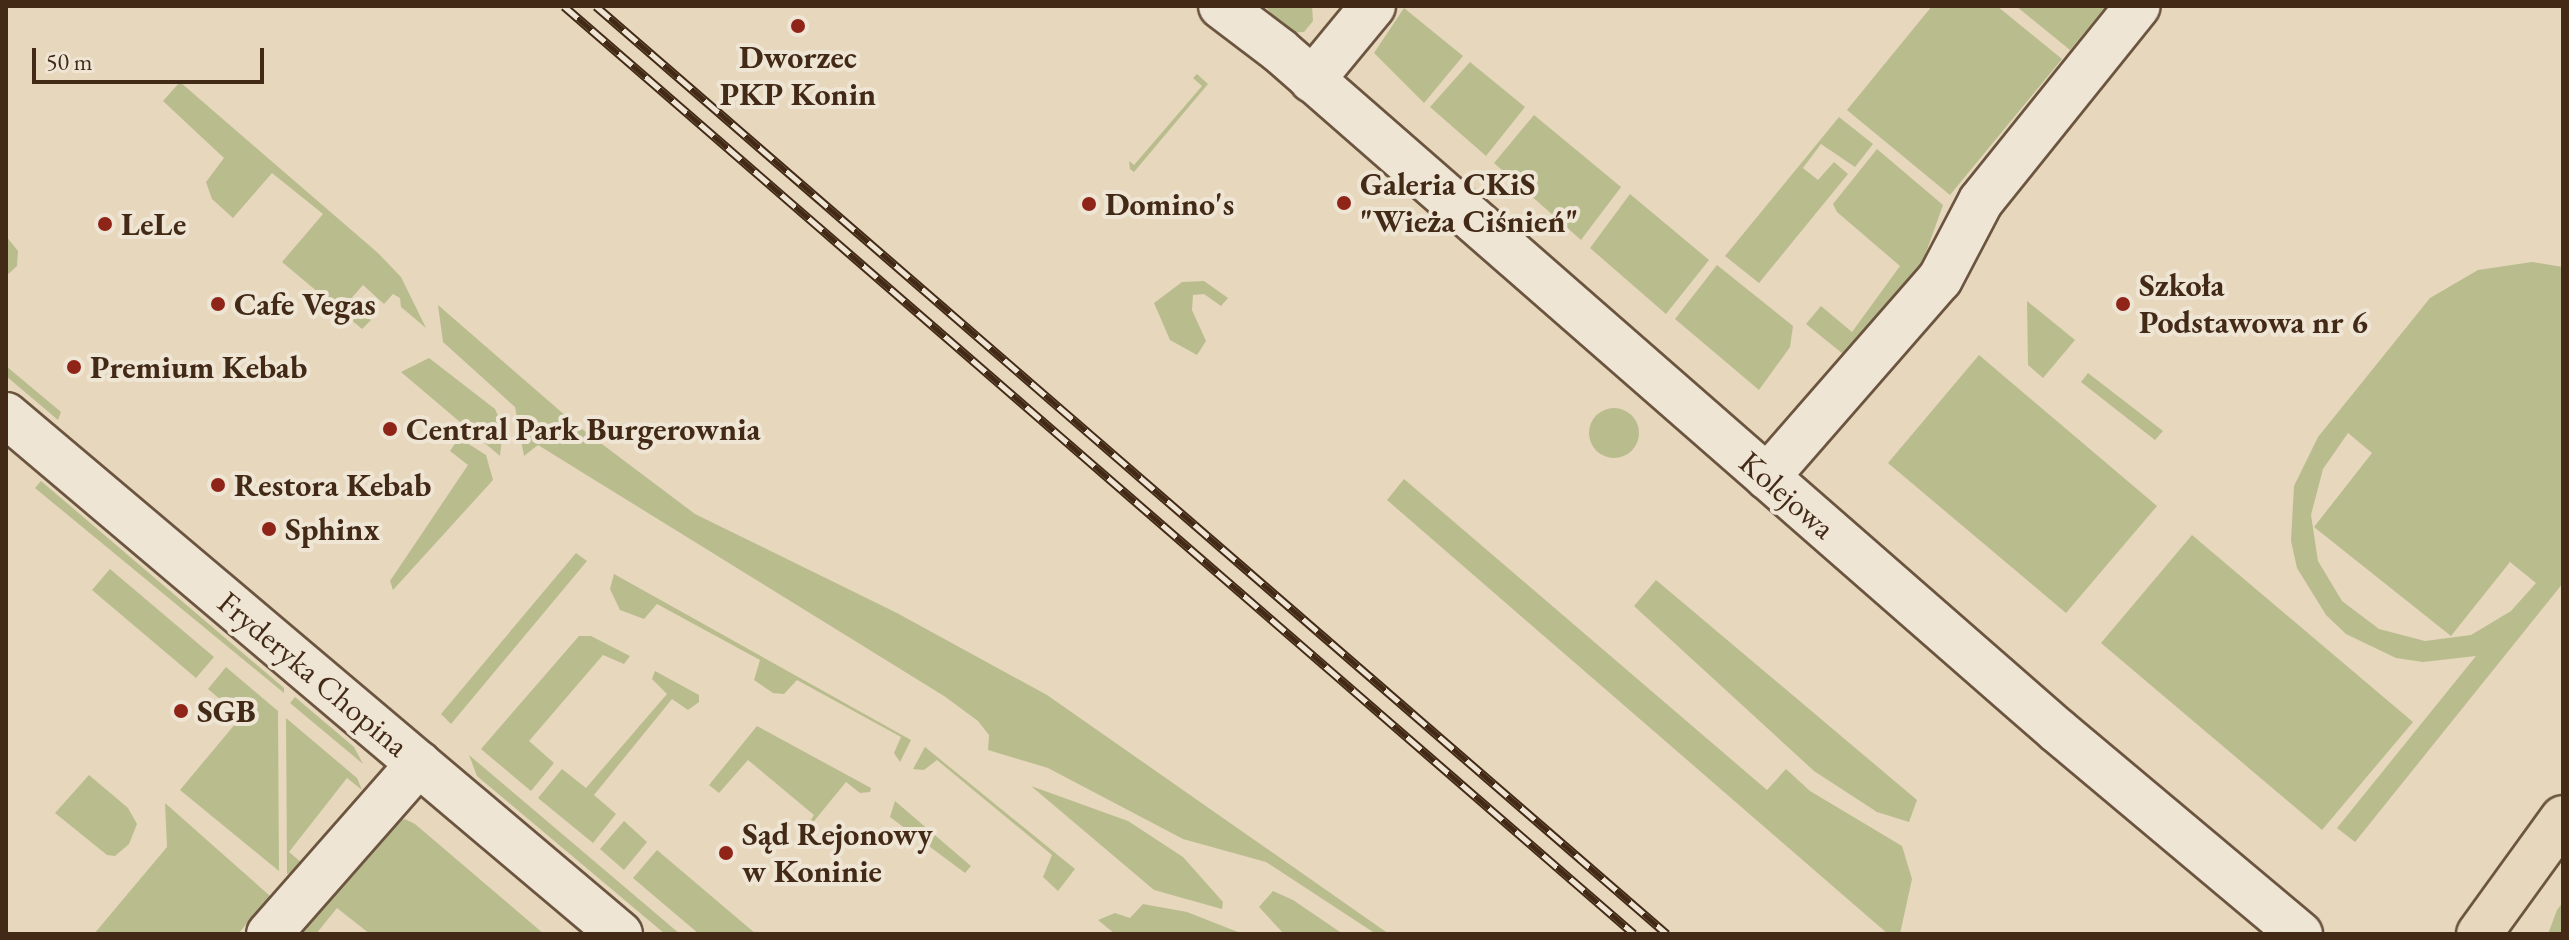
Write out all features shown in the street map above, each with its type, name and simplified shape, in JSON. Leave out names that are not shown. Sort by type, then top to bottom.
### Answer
[{"type":"main road","points":[[2479,934],[2563,818]]},
{"type":"street","name":"Kolejowa","points":[[1221,6],[1279,50],[1767,477],[2300,934]]},
{"type":"street","name":"Kolejowa","points":[[1245,6],[1279,50]]},
{"type":"street","points":[[1767,477],[1940,279],[1981,201],[2138,6]]},
{"type":"street","points":[[1312,80],[1361,21]]},
{"type":"street","name":"Fryderyka Chopina","points":[[6,415],[620,934]]},
{"type":"street","points":[[269,934],[419,763]]},
{"type":"green space","points":[[1265,6],[1312,6],[1313,21],[1304,32],[1288,33]]},
{"type":"green space","points":[[1932,6],[1997,6],[2062,59],[1950,195],[1847,110]]},
{"type":"green space","points":[[2016,6],[2106,6],[2070,50]]},
{"type":"green space","points":[[1404,8],[1463,56],[1424,103],[1374,53]]},
{"type":"green space","points":[[1470,62],[1525,107],[1486,156],[1430,107]]},
{"type":"green space","points":[[1197,74],[1208,84],[1134,172],[1130,169],[1129,161],[1134,165],[1202,86],[1193,78]]},
{"type":"green space","points":[[180,82],[378,253],[401,277],[426,328],[401,307],[400,298],[393,294],[384,304],[363,285],[349,301],[371,320],[362,329],[282,262],[323,214],[272,173],[233,218],[212,199],[206,182],[224,158],[163,101]]},
{"type":"green space","points":[[1534,115],[1621,187],[1581,240],[1494,163]]},
{"type":"green space","points":[[1839,117],[1873,144],[1855,167],[1821,144],[1803,168],[1818,180],[1834,162],[1848,174],[1759,283],[1725,256]]},
{"type":"green space","points":[[1877,149],[1943,205],[1919,272],[1848,358],[1806,324],[1821,306],[1852,332],[1900,266],[1837,212],[1833,204]]},
{"type":"green space","points":[[1630,194],[1709,260],[1666,314],[1590,248]]},
{"type":"green space","points":[[6,236],[18,251],[17,266],[6,276]]},
{"type":"green space","points":[[2532,262],[2563,267],[2563,583],[2355,842],[2337,828],[2476,656],[2423,662],[2396,658],[2346,634],[2326,615],[2297,568],[2291,541],[2294,486],[2318,437],[2430,298],[2478,270]],"holes":[[[2348,433],[2372,453],[2314,527],[2451,636],[2510,562],[2536,583],[2511,611],[2471,635],[2425,641],[2379,629],[2342,601],[2318,561],[2311,515],[2323,469]]]},
{"type":"green space","points":[[1717,265],[1793,326],[1790,347],[1759,390],[1675,319]]},
{"type":"green space","points":[[1204,281],[1228,298],[1221,306],[1204,294],[1193,295],[1192,310],[1206,341],[1197,355],[1170,340],[1154,303],[1182,282]]},
{"type":"green space","points":[[2027,301],[2075,340],[2043,378],[2028,365]]},
{"type":"green space","points":[[438,305],[574,423],[695,514],[897,613],[1047,695],[1389,934],[1376,934],[1266,862],[1183,839],[1048,768],[988,750],[989,735],[978,721],[944,696],[538,445],[524,456],[515,407],[443,342]]},
{"type":"green space","points":[[1979,355],[2157,506],[2066,613],[1888,463]]},
{"type":"green space","points":[[429,358],[495,409],[503,427],[500,456],[401,372]]},
{"type":"green space","points":[[6,366],[61,412],[58,420],[6,376]]},
{"type":"green space","points":[[2088,373],[2163,431],[2155,440],[2081,382]]},
{"type":"green space","points":[[1604,409],[1624,409],[1638,423],[1638,443],[1624,457],[1604,457],[1590,443],[1590,423]]},
{"type":"green space","points":[[459,438],[486,455],[493,480],[393,590],[390,581],[468,465],[450,451]]},
{"type":"green space","points":[[1404,479],[1767,790],[1786,769],[1810,791],[1902,846],[1912,879],[1900,934],[1888,934],[1387,500]]},
{"type":"green space","points":[[41,481],[284,688],[284,693],[35,488]]},
{"type":"green space","points":[[2192,535],[2413,722],[2322,830],[2101,643]]},
{"type":"green space","points":[[576,553],[587,561],[451,724],[441,714]]},
{"type":"green space","points":[[110,569],[214,657],[196,678],[92,590]]},
{"type":"green space","points":[[614,574],[911,740],[900,762],[894,753],[901,737],[797,680],[784,694],[773,693],[754,680],[760,660],[657,604],[644,619],[620,610],[610,589]]},
{"type":"green space","points":[[1656,580],[1917,800],[1909,822],[1877,812],[1814,771],[1634,606]]},
{"type":"green space","points":[[579,636],[591,636],[630,656],[624,664],[603,655],[529,741],[554,763],[531,791],[481,749]]},
{"type":"green space","points":[[226,667],[278,711],[279,871],[180,790],[241,717],[208,689]]},
{"type":"green space","points":[[655,671],[699,695],[699,702],[688,710],[672,699],[594,795],[616,814],[593,843],[538,798],[562,769],[586,788],[667,694],[652,679]]},
{"type":"green space","points":[[295,697],[354,747],[363,764],[290,703]]},
{"type":"green space","points":[[286,718],[357,778],[362,790],[347,778],[289,852],[308,868],[287,874]]},
{"type":"green space","points":[[757,726],[871,788],[870,792],[860,793],[846,782],[797,842],[814,815],[748,760],[719,793],[709,785]]},
{"type":"green space","points":[[925,747],[1075,869],[1058,891],[1043,877],[1052,855],[937,760],[924,770],[913,769]]},
{"type":"green space","points":[[469,755],[680,934],[665,934],[477,776]]},
{"type":"green space","points":[[89,775],[128,808],[137,824],[129,844],[115,856],[107,855],[55,813]]},
{"type":"green space","points":[[1031,786],[1128,821],[1183,857],[1223,902],[1222,909],[1154,890]]},
{"type":"green space","points":[[895,801],[971,866],[965,873],[890,817]]},
{"type":"green space","points":[[165,803],[270,896],[238,934],[94,934],[167,847]]},
{"type":"green space","points":[[405,819],[415,824],[544,934],[370,934],[337,908],[316,934],[301,934],[395,823]]},
{"type":"green space","points":[[624,821],[647,842],[624,870],[600,849]]},
{"type":"green space","points":[[657,850],[756,934],[699,934],[633,878]]},
{"type":"green space","points":[[1273,891],[1293,900],[1343,934],[1284,934],[1259,907]]},
{"type":"green space","points":[[2563,902],[2563,934],[2548,934],[2557,910]]},
{"type":"green space","points":[[1143,904],[1187,912],[1243,934],[1115,934],[1098,920],[1115,913],[1130,918]]},
{"type":"railway","points":[[564,6],[1634,934]]},
{"type":"railway","points":[[596,6],[1667,934]]},
{"type":"place","name":"Dworzec PKP Konin","points":[[798,26]]},
{"type":"place","name":"Galeria CKiS \"Wieża Ciśnień\"","points":[[1344,203]]},
{"type":"place","name":"Domino's","points":[[1089,204]]},
{"type":"place","name":"LeLe","points":[[105,224]]},
{"type":"place","name":"Cafe Vegas","points":[[218,304]]},
{"type":"place","name":"Szkoła Podstawowa nr 6","points":[[2123,304]]},
{"type":"place","name":"Premium Kebab","points":[[74,367]]},
{"type":"place","name":"Central Park Burgerownia","points":[[390,429]]},
{"type":"place","name":"Restora Kebab","points":[[218,485]]},
{"type":"place","name":"Sphinx","points":[[269,529]]},
{"type":"place","name":"SGB","points":[[181,711]]},
{"type":"place","name":"Sąd Rejonowy w Koninie","points":[[726,853]]}]
